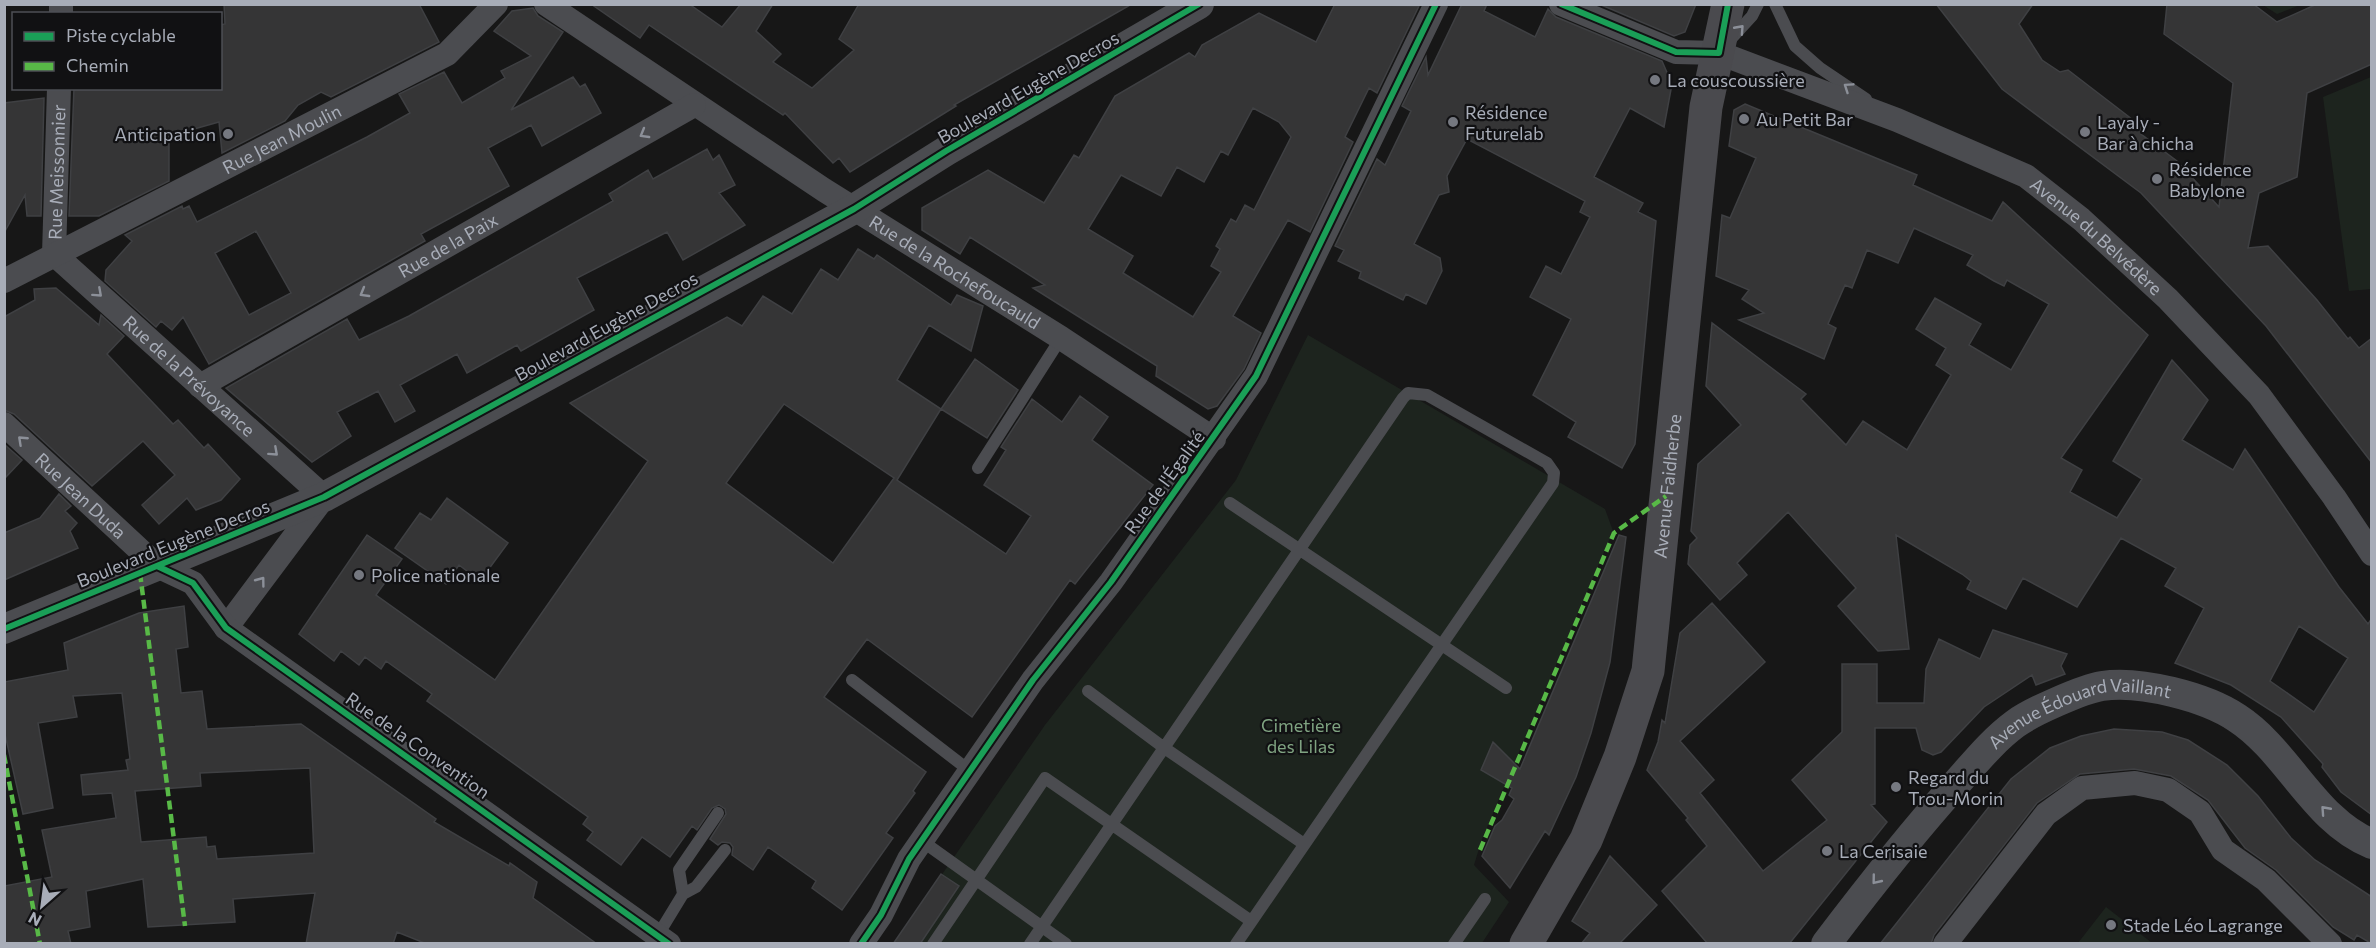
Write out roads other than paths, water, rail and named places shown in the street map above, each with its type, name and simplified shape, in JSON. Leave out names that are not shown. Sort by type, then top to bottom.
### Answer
[{"type":"main road","name":"Avenue Faidherbe","points":[[1526,944],[1586,840],[1620,757],[1648,671],[1705,119],[1728,4]]},
{"type":"street","name":"Rue Jean Moulin","points":[[4,281],[447,54],[496,4]]},
{"type":"street","name":"Rue de la Rochefoucauld","points":[[546,4],[694,105],[854,209],[1061,338],[1214,439]]},
{"type":"street","name":"Boulevard Eugène Decros","points":[[4,630],[324,497],[854,209],[946,151],[1199,4]]},
{"type":"street","name":"Rue de l'Égalité","points":[[861,944],[881,915],[922,841],[1033,680],[1111,582],[1214,439],[1256,376],[1436,4]]},
{"type":"street","points":[[1561,4],[1676,52],[1719,52]]},
{"type":"street","name":"Avenue du Belvédère","points":[[1719,52],[1897,120],[2026,176],[2089,227],[2168,299],[2259,395],[2334,497],[2372,554]]},
{"type":"street","name":"Rue Meissonnier","points":[[54,254],[59,90]]},
{"type":"street","name":"Rue de la Paix","points":[[200,386],[694,105]]},
{"type":"street","name":"Rue de la Prévoyance","points":[[54,254],[324,497]]},
{"type":"street","name":"Rue Jean Duda","points":[[4,424],[157,566]]},
{"type":"street","points":[[226,628],[324,497]]},
{"type":"street","name":"Rue de la Convention","points":[[157,566],[193,583],[226,628],[664,939]]},
{"type":"street","name":"Avenue Édouard Vaillant","points":[[1826,944],[1931,811],[1989,746],[2016,723],[2045,707],[2102,686],[2147,687],[2213,704],[2260,736],[2332,818],[2360,840],[2372,844]]},
{"type":"street","points":[[1945,944],[2046,814],[2082,789],[2135,783],[2168,790],[2200,812],[2223,850],[2265,880],[2330,944]]},
{"type":"lane","points":[[1719,52],[1752,16],[1758,4]]},
{"type":"lane","points":[[1775,4],[1796,46],[1820,68],[1897,120]]},
{"type":"lane","points":[[978,468],[1061,338]]},
{"type":"lane","points":[[1030,944],[1408,393],[1427,395],[1548,463],[1554,477],[1551,487],[1236,944]]},
{"type":"lane","points":[[1230,503],[1506,688]]},
{"type":"lane","points":[[852,680],[970,771]]},
{"type":"lane","points":[[1088,691],[1163,747],[1304,844]]},
{"type":"lane","points":[[933,944],[1045,778],[1251,921]]},
{"type":"lane","points":[[664,939],[683,894],[679,870],[718,813]]},
{"type":"lane","points":[[922,841],[1066,944]]},
{"type":"lane","points":[[683,894],[696,887],[725,850]]},
{"type":"lane","points":[[1454,944],[1485,899]]},
{"type":"place","name":"La couscoussière","points":[[1655,80]]},
{"type":"place","name":"Au Petit Bar","points":[[1744,119]]},
{"type":"place","name":"Résidence Futurelab","points":[[1453,122]]},
{"type":"place","name":"Layaly - Bar à chicha","points":[[2085,132]]},
{"type":"place","name":"Anticipation","points":[[228,134]]},
{"type":"place","name":"Résidence Babylone","points":[[2157,179]]},
{"type":"place","name":"Police nationale","points":[[359,575]]},
{"type":"place","name":"Regard du Trou-Morin","points":[[1896,787]]},
{"type":"place","name":"La Cerisaie","points":[[1827,851]]},
{"type":"place","name":"Stade Léo Lagrange","points":[[2111,925]]},
{"type":"park label","name":"Cimetière des Lilas","points":[[1301,735]]}]
